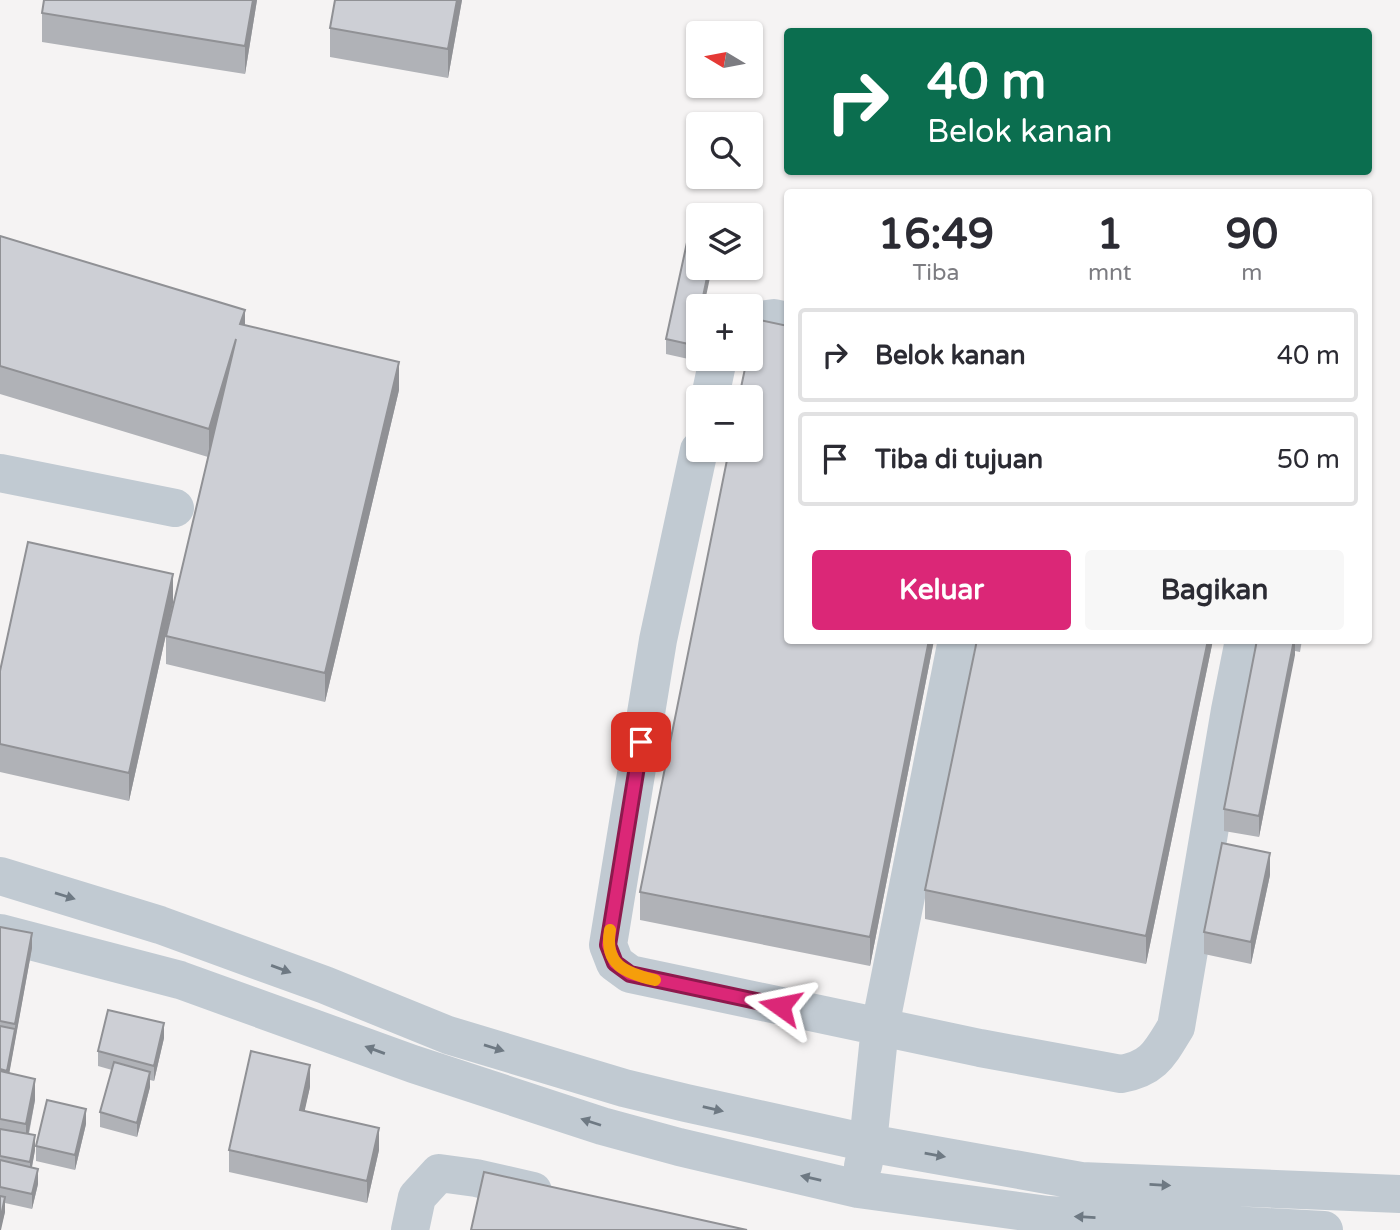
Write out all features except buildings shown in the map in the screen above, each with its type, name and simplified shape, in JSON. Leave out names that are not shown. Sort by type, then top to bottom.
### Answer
[{"type":"lane","points":[[763,320],[784,320]]},
{"type":"lane","points":[[696,462],[658,640],[608,945],[615,963],[630,974],[980,1048],[1121,1074],[1142,1071],[1161,1052],[1176,1027],[1243,644]]},
{"type":"lane","points":[[0,473],[175,508]]},
{"type":"lane","points":[[858,1189],[868,1143],[880,1027],[956,644]]},
{"type":"lane","points":[[0,876],[160,925],[324,985],[448,1035],[624,1088],[868,1143],[1081,1181],[1400,1194]]},
{"type":"lane","points":[[0,933],[180,980],[414,1064],[602,1126],[858,1189],[1048,1215],[1324,1230]]},
{"type":"lane","points":[[410,1230],[417,1197],[439,1173],[475,1178],[569,1199]]},
{"type":"slow traffic","points":[[610,930],[608,945],[615,963],[630,974],[655,980]]},
{"type":"route","points":[[641,742],[608,945],[615,963],[630,974],[780,1006]]}]
